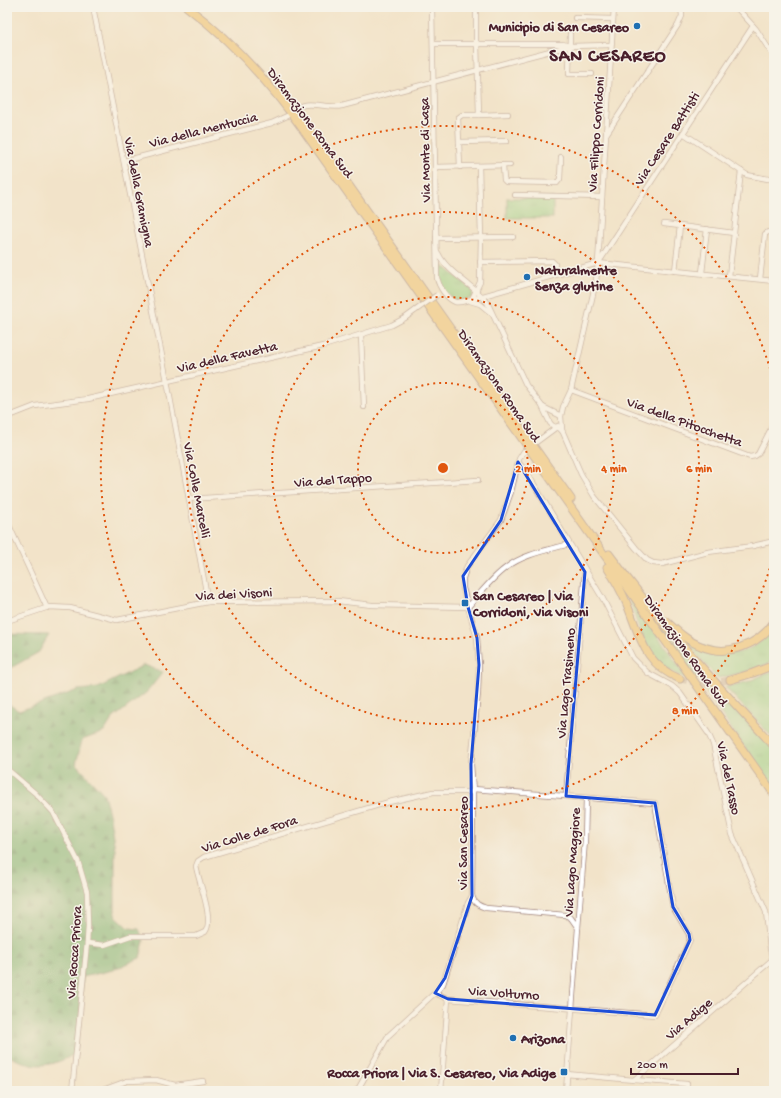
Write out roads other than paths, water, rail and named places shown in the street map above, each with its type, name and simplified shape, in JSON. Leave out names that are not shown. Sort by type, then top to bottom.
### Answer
[{"type":"highway","name":"Diramazione Roma Sud","points":[[187,7],[218,33],[242,56],[284,104],[774,794]]},
{"type":"highway","name":"Diramazione Roma Sud","points":[[195,7],[222,30],[255,62],[294,108],[598,539],[644,600]]},
{"type":"highway","points":[[596,543],[625,599],[642,644],[647,653],[662,669],[680,679]]},
{"type":"highway","points":[[644,600],[681,634],[700,646],[710,649],[723,651],[745,646],[760,637],[774,622]]},
{"type":"highway","points":[[644,600],[687,651],[774,746]]},
{"type":"highway","points":[[730,680],[753,674],[774,665]]},
{"type":"street","name":"Via della Gramigna","points":[[93,7],[167,382]]},
{"type":"street","name":"Via Monte di Casa","points":[[432,7],[436,238],[438,282],[443,290]]},
{"type":"street","points":[[476,7],[478,115]]},
{"type":"street","points":[[585,7],[621,9],[624,7]]},
{"type":"street","points":[[606,134],[678,25],[682,16],[681,7]]},
{"type":"street","points":[[736,7],[753,26],[774,57]]},
{"type":"street","name":"Via Filippo Corridoni","points":[[561,416],[563,407],[571,390],[596,281],[614,8]]},
{"type":"street","points":[[576,18],[613,19]]},
{"type":"street","name":"Via Cesare Battisti","points":[[598,263],[753,26]]},
{"type":"street","points":[[570,34],[569,74],[592,74]]},
{"type":"street","points":[[433,44],[563,44],[569,46]]},
{"type":"street","points":[[297,108],[306,104],[339,107],[569,46],[611,45]]},
{"type":"street","points":[[460,166],[459,117],[462,115],[508,114]]},
{"type":"street","name":"Via della Mentuccia","points":[[124,161],[272,123],[286,116]]},
{"type":"street","points":[[683,133],[748,175],[770,179],[774,177]]},
{"type":"street","points":[[459,142],[507,141]]},
{"type":"street","points":[[503,166],[504,180],[506,182],[557,183],[560,180],[561,157]]},
{"type":"street","points":[[471,300],[479,283],[481,237],[479,166]]},
{"type":"street","points":[[435,167],[510,166]]},
{"type":"street","points":[[729,276],[741,171]]},
{"type":"street","points":[[515,195],[602,197]]},
{"type":"street","points":[[664,224],[734,233]]},
{"type":"street","points":[[675,271],[680,226]]},
{"type":"street","points":[[702,273],[707,229]]},
{"type":"street","points":[[760,279],[765,234],[768,232],[774,232]]},
{"type":"street","points":[[436,238],[513,237]]},
{"type":"street","points":[[437,250],[440,258],[448,268]]},
{"type":"street","points":[[480,262],[552,261],[555,264],[555,275]]},
{"type":"street","points":[[437,263],[448,268],[476,291],[481,297],[492,315],[522,378],[542,406],[549,422],[550,429],[547,434]]},
{"type":"street","points":[[443,290],[450,299],[455,302],[471,300],[598,263],[774,281]]},
{"type":"street","name":"Via della Favetta","points":[[7,417],[35,406],[88,399],[167,382],[310,349],[361,335],[395,324],[443,290]]},
{"type":"street","points":[[488,308],[492,294]]},
{"type":"street","points":[[471,300],[488,308]]},
{"type":"street","points":[[361,335],[364,407]]},
{"type":"street","name":"Via Colle Marcelli","points":[[167,382],[208,602]]},
{"type":"street","name":"Via della Pitocchetta","points":[[571,390],[750,457],[758,454],[774,424]]},
{"type":"street","points":[[542,406],[561,416],[564,434]]},
{"type":"street","points":[[549,422],[550,416],[563,407]]},
{"type":"street","points":[[549,422],[553,426],[561,429],[581,474],[593,494],[636,548],[647,560],[652,563],[662,564],[708,552],[754,546],[774,540]]},
{"type":"street","points":[[535,443],[562,423]]},
{"type":"street","name":"Via San Cesareo","points":[[524,451],[520,456],[510,495],[501,520],[468,564],[464,572],[463,586],[477,638],[479,665],[478,693],[471,764],[473,791],[472,896],[478,905],[486,908],[565,915],[571,918],[578,928]]},
{"type":"street","name":"Via del Tasso","points":[[518,462],[526,471],[604,602],[634,660],[650,674],[678,690],[709,734],[713,744],[732,834],[766,914],[769,947],[773,960]]},
{"type":"street","name":"Via del Tappo","points":[[189,499],[478,480]]},
{"type":"street","points":[[7,521],[47,608]]},
{"type":"street","points":[[468,607],[507,566],[534,554],[569,544]]},
{"type":"street","name":"Via Lago Trasimeno","points":[[566,796],[585,572]]},
{"type":"street","name":"Via dei Visoni","points":[[7,621],[47,608],[70,608],[117,620],[208,602],[338,601],[372,605],[468,607]]},
{"type":"street","name":"Via Rocca Priora","points":[[7,769],[35,793],[52,812],[78,861],[87,892],[87,943],[72,1091]]},
{"type":"street","points":[[473,791],[586,798]]},
{"type":"street","name":"Via Colle de Fora","points":[[87,943],[106,945],[130,936],[194,936],[205,932],[208,926],[206,902],[196,866],[198,861],[204,857],[389,802],[433,792],[473,791]]},
{"type":"street","name":"Via Lago Maggiore","points":[[578,928],[585,840],[586,798]]},
{"type":"street","name":"Via Volturno","points":[[435,993],[448,998],[655,1015],[690,940],[689,934],[673,907],[655,803],[586,798]]},
{"type":"street","points":[[356,1091],[388,1036],[435,993],[445,978],[468,903],[472,896]]},
{"type":"street","points":[[566,1091],[566,1074],[578,928]]},
{"type":"street","name":"Via Adige","points":[[634,1080],[773,960]]},
{"type":"street","points":[[441,1091],[448,998]]},
{"type":"street","points":[[566,1074],[687,1084],[687,1091]]},
{"type":"street","points":[[100,1091],[127,1081],[158,1080],[175,1085],[203,1081]]},
{"type":"tunnel","points":[[680,679],[705,684],[730,680]]},
{"type":"place","name":"Municipio di San Cesareo","points":[[637,26]]},
{"type":"place","name":"Naturalmente Senza glutine","points":[[527,277]]},
{"type":"place","name":"San Cesareo | Via Corridoni, Via Visoni","points":[[465,603]]},
{"type":"place","name":"Arizona","points":[[513,1038]]},
{"type":"place","name":"Rocca Priora | Via S. Cesareo, Via Adige","points":[[564,1072]]},
{"type":"district","name":"SAN CESAREO","points":[[608,55]]}]
